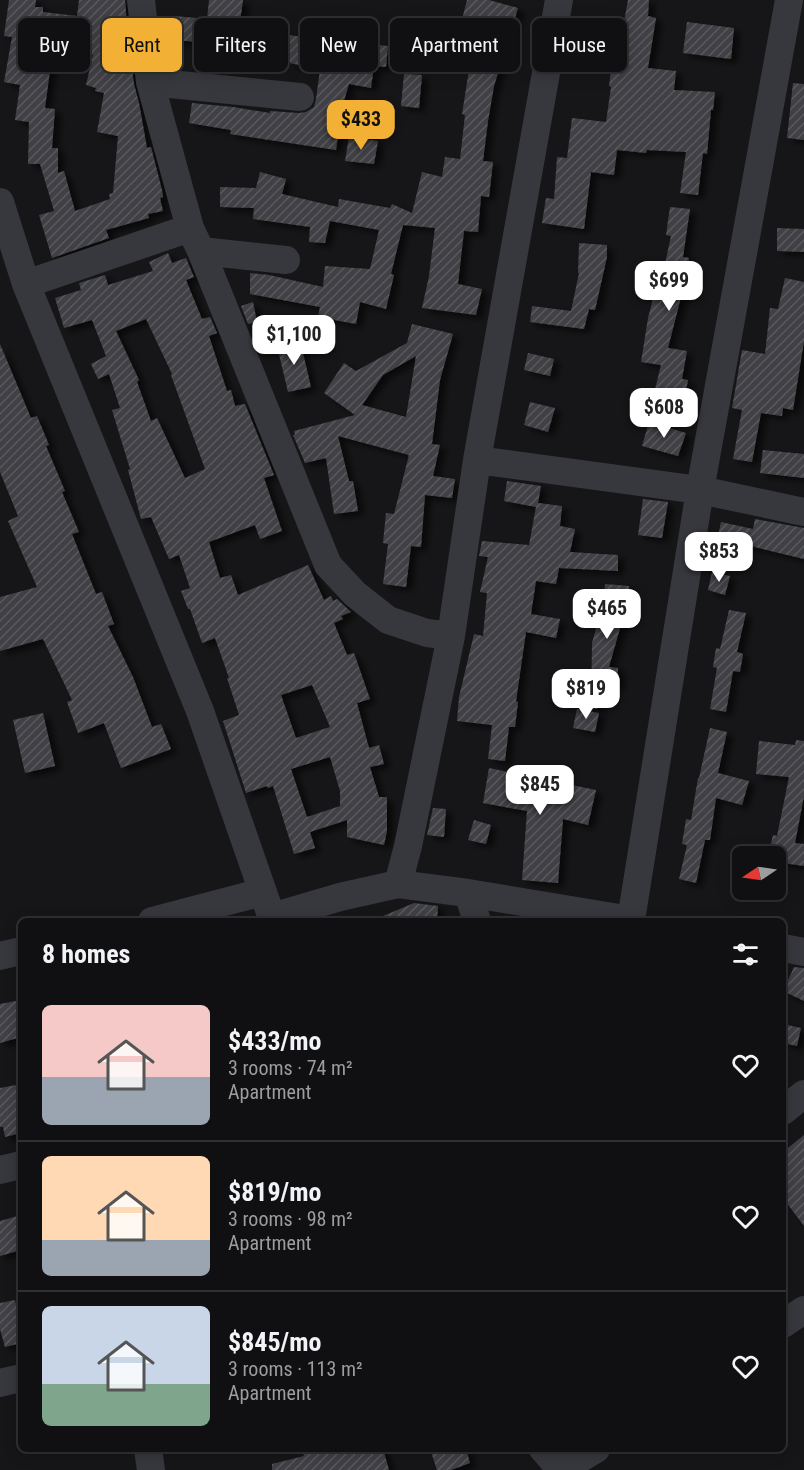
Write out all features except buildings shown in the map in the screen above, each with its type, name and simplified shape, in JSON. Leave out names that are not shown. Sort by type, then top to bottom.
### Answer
[{"type":"street","points":[[141,0],[150,82],[195,240],[328,565],[355,594],[387,620],[427,633],[451,636]]},
{"type":"street","points":[[398,884],[408,846],[451,636],[477,460],[559,0]]},
{"type":"street","points":[[634,918],[700,490],[789,0]]},
{"type":"street","points":[[150,82],[300,97]]},
{"type":"street","points":[[0,202],[26,284],[200,711],[270,910]]},
{"type":"street","points":[[26,284],[195,240],[286,260]]},
{"type":"street","points":[[477,460],[700,490],[804,512]]},
{"type":"street","points":[[184,918],[270,910],[398,884],[622,918]]},
{"type":"street","points":[[468,893],[476,918]]},
{"type":"street","points":[[786,949],[804,952]]},
{"type":"street","points":[[0,956],[18,952]]},
{"type":"street","points":[[786,1109],[804,1094]]},
{"type":"street","points":[[0,1170],[18,1166]]},
{"type":"street","points":[[786,1322],[804,1310]]},
{"type":"street","points":[[0,1383],[18,1379]]},
{"type":"street","points":[[149,1452],[152,1470]]},
{"type":"street","points":[[546,1452],[561,1470],[591,1452]]}]
